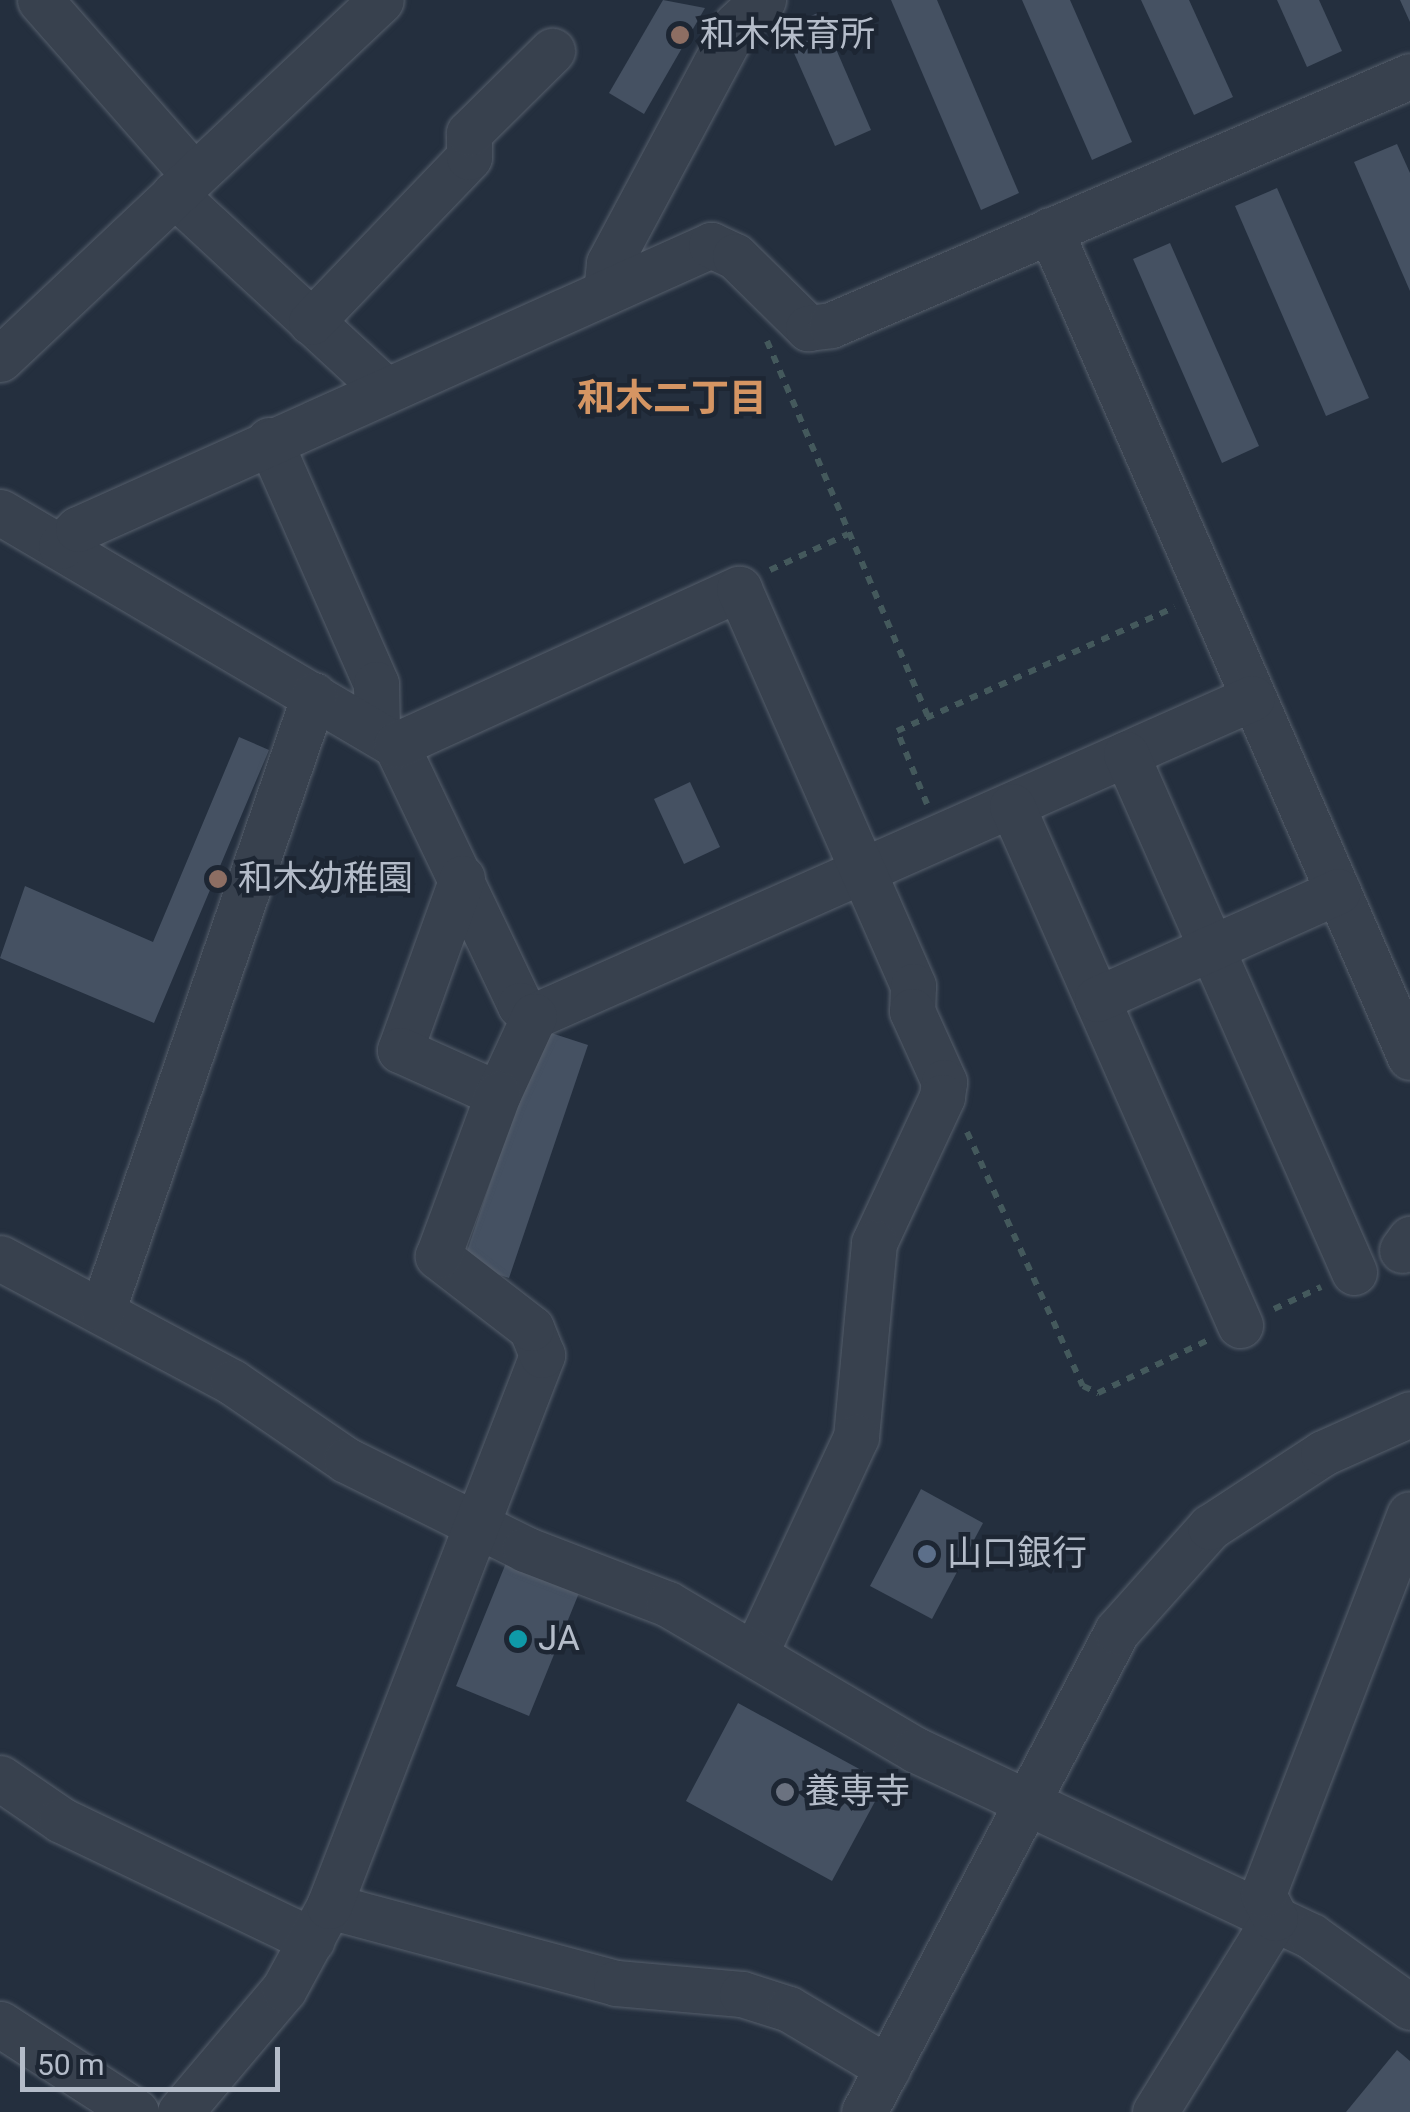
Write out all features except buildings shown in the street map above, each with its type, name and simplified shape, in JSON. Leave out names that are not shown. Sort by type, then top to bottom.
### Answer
[{"type":"street","points":[[40,0],[184,184],[312,322],[386,390]]},
{"type":"street","points":[[0,359],[381,0]]},
{"type":"street","points":[[606,292],[609,263],[736,25],[763,0]]},
{"type":"street","points":[[312,322],[469,156],[469,133],[552,52]]},
{"type":"street","points":[[61,546],[78,529],[269,440],[711,245],[776,296],[808,328],[831,325],[1410,76]]},
{"type":"street","points":[[1050,230],[1410,1056]]},
{"type":"street","points":[[269,440],[376,684],[387,738],[462,878],[520,1005],[534,1016]]},
{"type":"street","points":[[0,512],[387,738]]},
{"type":"street","points":[[387,738],[739,589],[914,986],[912,1011],[944,1082],[942,1097],[874,1242],[856,1437],[755,1654]]},
{"type":"street","points":[[103,1309],[314,695]]},
{"type":"street","points":[[180,2112],[284,1990],[320,1923],[482,1529],[542,1355],[532,1328],[438,1256],[498,1094],[534,1016],[1252,698]]},
{"type":"street","points":[[1126,754],[1216,948],[1354,1272]]},
{"type":"street","points":[[1012,806],[1240,1325]]},
{"type":"street","points":[[462,878],[400,1050],[498,1094]]},
{"type":"street","points":[[1098,999],[1338,891]]},
{"type":"street","points":[[0,1258],[103,1309],[346,1460],[482,1529],[668,1604],[916,1750],[1028,1799],[1275,1918],[1410,2007]]},
{"type":"street","points":[[864,2112],[1118,1631],[1177,1560],[1266,1486],[1410,1414]]},
{"type":"street","points":[[1275,1918],[1264,1894],[1410,1514]]},
{"type":"street","points":[[0,1778],[61,1820],[320,1923],[616,1984],[742,1994],[789,2009],[888,2068]]},
{"type":"street","points":[[1154,2112],[1275,1918]]},
{"type":"street","points":[[0,2024],[136,2112]]},
{"type":"path","points":[[776,296],[764,315],[769,356],[928,716]]},
{"type":"path","points":[[739,589],[848,534]]},
{"type":"path","points":[[941,837],[898,731],[1207,592]]},
{"type":"path","points":[[942,1097],[952,1101],[1083,1386],[1098,1393],[1354,1272]]},
{"type":"place","name":"和木保育所","points":[[680,35]]},
{"type":"place","name":"和木幼稚園","points":[[218,879]]},
{"type":"place","name":"山口銀行","points":[[927,1554]]},
{"type":"place","name":"JA","points":[[518,1639]]},
{"type":"place","name":"養専寺","points":[[785,1792]]},
{"type":"district","name":"和木二丁目","points":[[672,399]]}]
